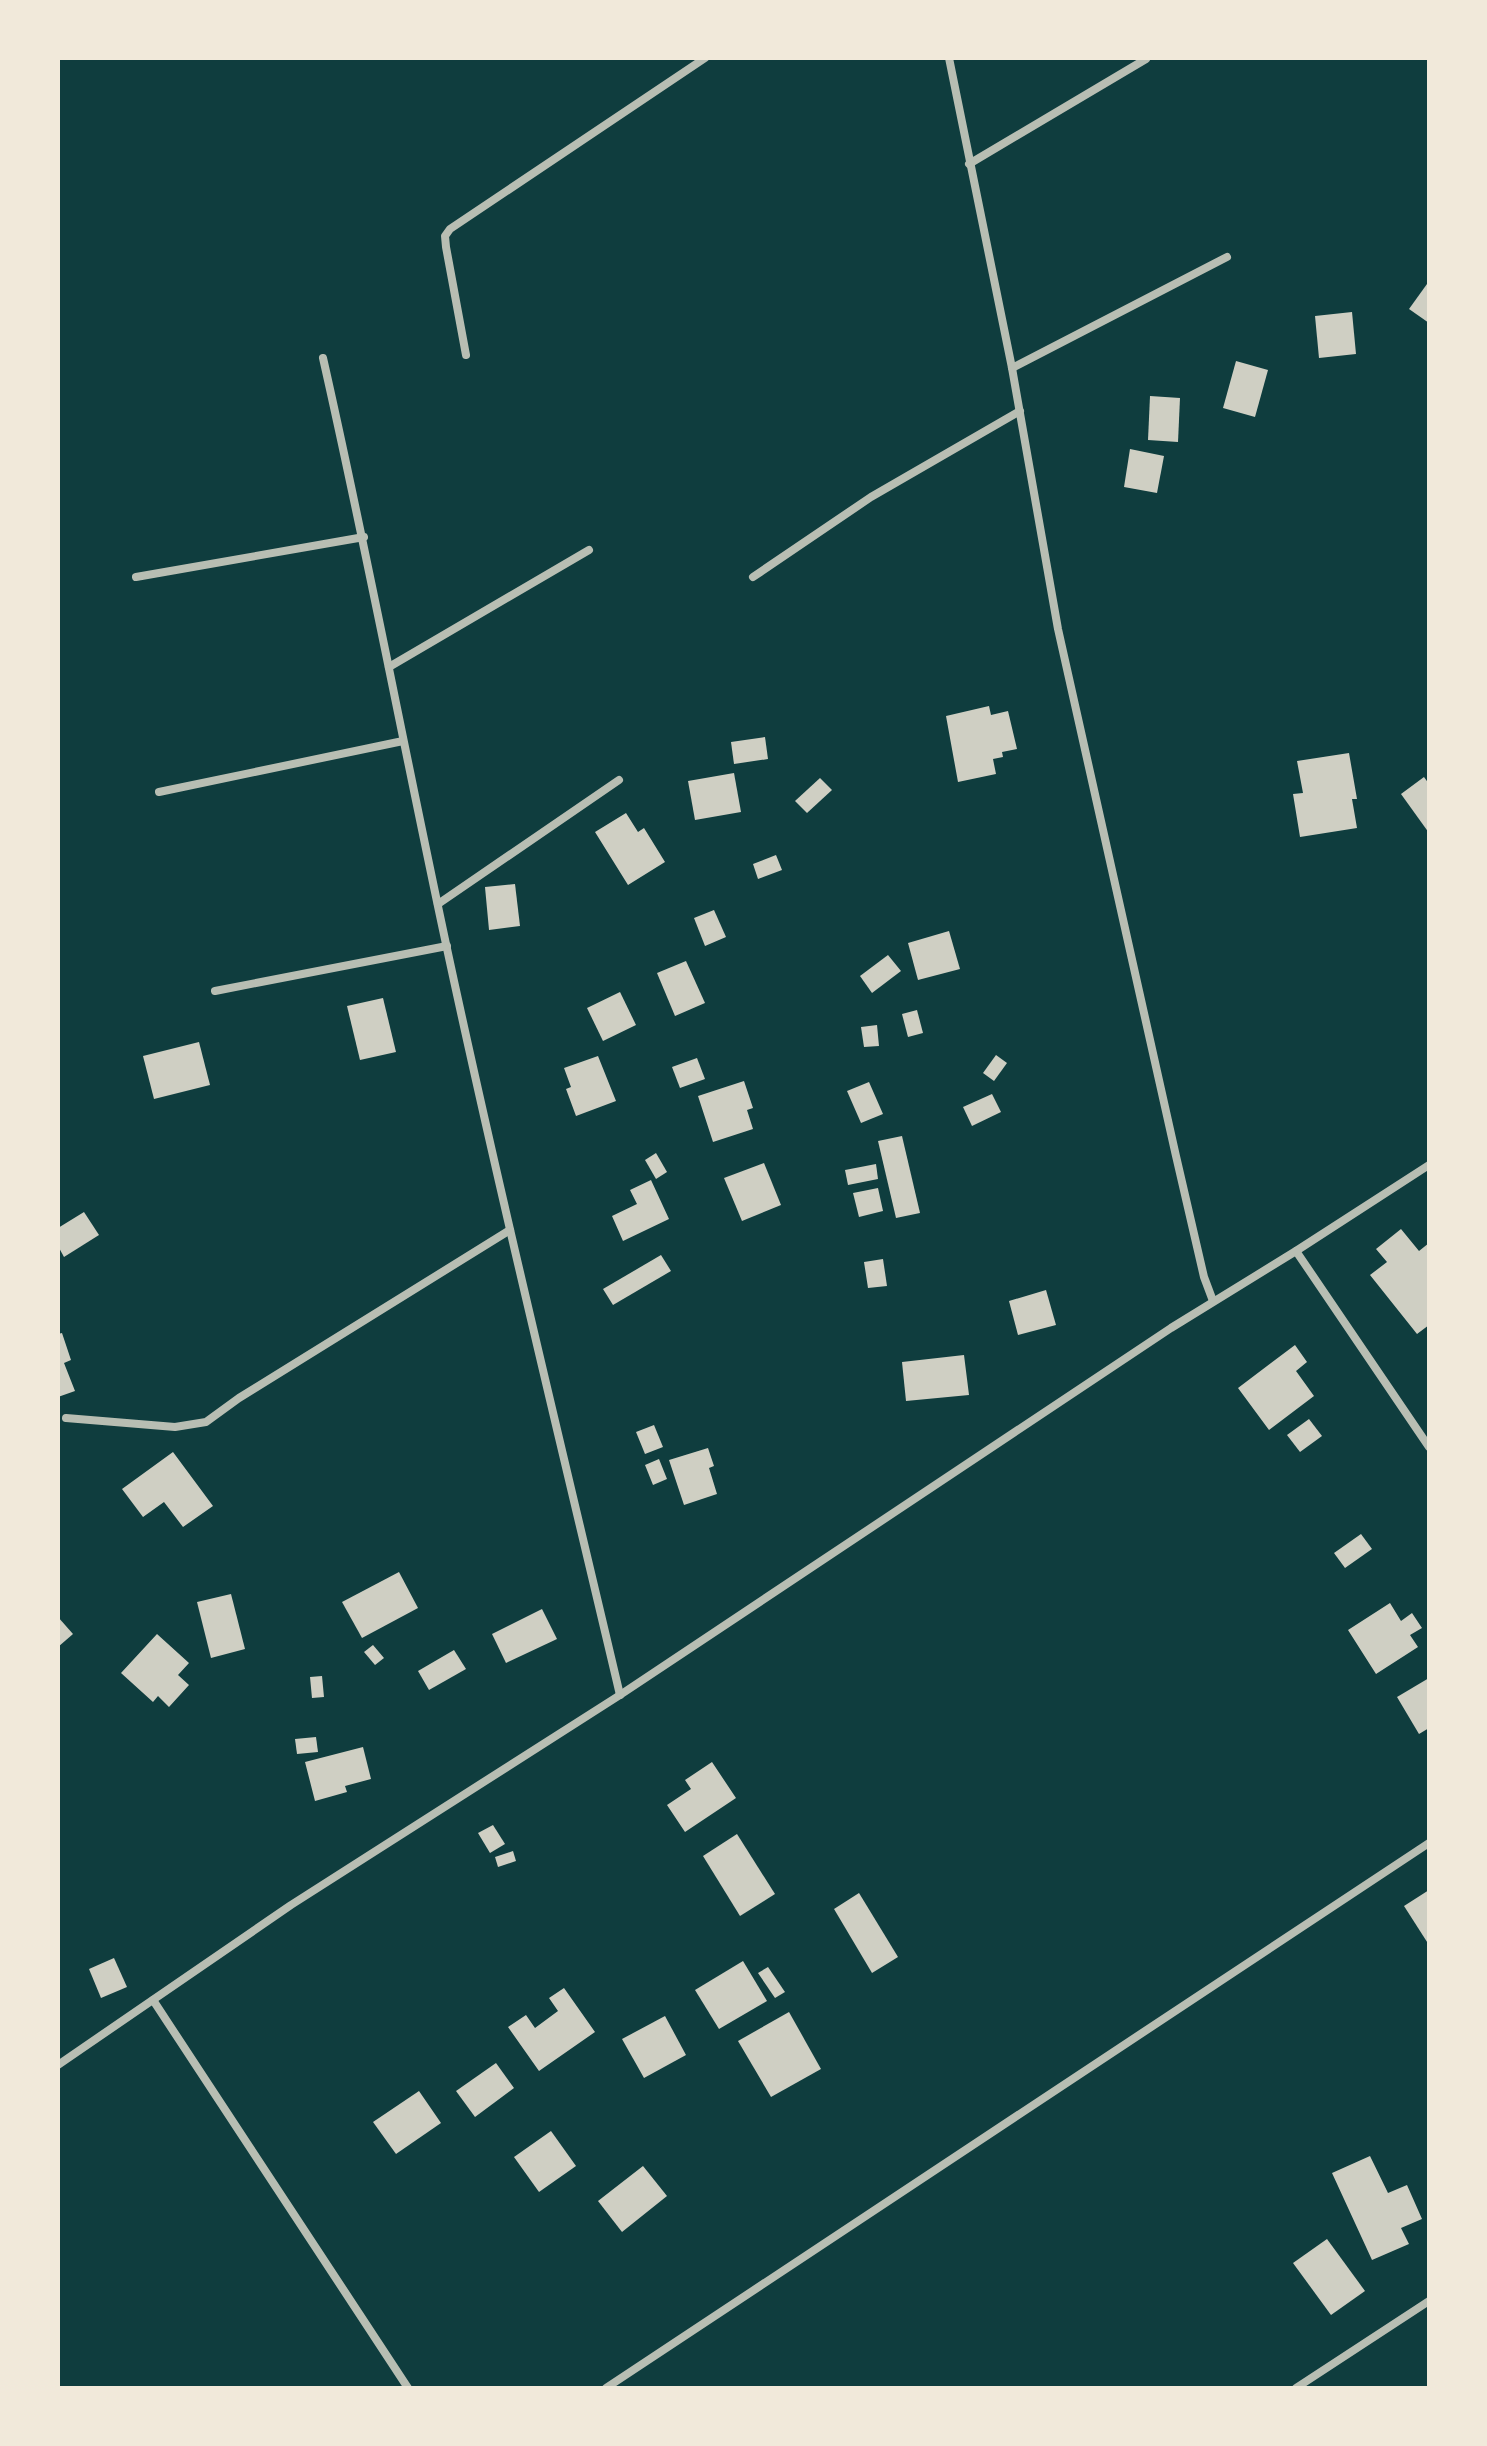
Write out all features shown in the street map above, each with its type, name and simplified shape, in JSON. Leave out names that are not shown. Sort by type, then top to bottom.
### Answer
[{"type":"street","points":[[466,355],[446,247],[445,236],[450,229],[705,58]]},
{"type":"street","points":[[949,58],[1012,368],[1058,629],[1176,1156],[1204,1277],[1213,1301]]},
{"type":"street","points":[[969,164],[1146,59]]},
{"type":"street","points":[[1012,368],[1227,257]]},
{"type":"street","points":[[323,358],[364,537],[403,741],[510,1230],[620,1695]]},
{"type":"street","points":[[753,577],[871,497],[1020,411]]},
{"type":"street","points":[[136,577],[364,537]]},
{"type":"street","points":[[389,667],[589,550]]},
{"type":"street","points":[[159,792],[403,741]]},
{"type":"street","points":[[438,904],[619,780]]},
{"type":"street","points":[[215,991],[447,946]]},
{"type":"street","points":[[58,2065],[291,1905],[620,1695],[801,1576],[942,1478],[1213,1301],[1429,1165]]},
{"type":"street","points":[[66,1418],[175,1427],[206,1422],[239,1398],[510,1230]]},
{"type":"street","points":[[1296,1251],[1429,1447]]},
{"type":"street","points":[[606,2388],[1429,1843]]},
{"type":"street","points":[[153,2000],[408,2388]]},
{"type":"street","points":[[1296,2388],[1429,2301]]},
{"type":"building","points":[[1427,284],[1429,286],[1429,323],[1409,309]]},
{"type":"building","points":[[1352,312],[1356,354],[1319,358],[1315,316]]},
{"type":"building","points":[[1236,361],[1268,370],[1255,417],[1223,408]]},
{"type":"building","points":[[1150,396],[1180,398],[1178,442],[1148,440]]},
{"type":"building","points":[[1130,449],[1164,456],[1157,493],[1124,487]]},
{"type":"building","points":[[989,706],[991,715],[1008,711],[1017,749],[1002,752],[1003,757],[993,759],[996,774],[958,782],[946,716]]},
{"type":"building","points":[[765,737],[768,759],[734,764],[731,742]]},
{"type":"building","points":[[1349,753],[1357,799],[1352,799],[1357,828],[1300,837],[1293,794],[1303,793],[1297,761]]},
{"type":"building","points":[[734,773],[741,812],[695,820],[688,781]]},
{"type":"building","points":[[1424,777],[1429,784],[1429,833],[1401,794]]},
{"type":"building","points":[[820,778],[832,790],[807,813],[795,801]]},
{"type":"building","points":[[626,813],[638,832],[644,828],[665,862],[628,885],[595,832]]},
{"type":"building","points":[[776,855],[782,870],[758,879],[753,864]]},
{"type":"building","points":[[515,884],[520,926],[489,930],[485,887]]},
{"type":"building","points":[[714,910],[726,937],[705,946],[694,918]]},
{"type":"building","points":[[949,931],[960,969],[918,980],[908,943]]},
{"type":"building","points":[[888,955],[901,971],[872,993],[860,976]]},
{"type":"building","points":[[686,961],[705,1003],[675,1016],[657,973]]},
{"type":"building","points":[[620,992],[636,1025],[603,1041],[587,1008]]},
{"type":"building","points":[[383,998],[396,1052],[360,1060],[347,1006]]},
{"type":"building","points":[[917,1010],[923,1033],[908,1037],[902,1014]]},
{"type":"building","points":[[877,1025],[879,1046],[864,1047],[861,1027]]},
{"type":"building","points":[[199,1042],[210,1085],[154,1099],[143,1056]]},
{"type":"building","points":[[996,1055],[1007,1063],[994,1081],[983,1073]]},
{"type":"building","points":[[598,1056],[616,1101],[576,1116],[566,1089],[571,1087],[564,1068]]},
{"type":"building","points":[[697,1058],[705,1079],[680,1088],[672,1067]]},
{"type":"building","points":[[744,1081],[753,1108],[747,1110],[753,1129],[713,1142],[698,1096]]},
{"type":"building","points":[[869,1082],[883,1114],[861,1123],[847,1091]]},
{"type":"building","points":[[992,1094],[1001,1112],[972,1126],[963,1107]]},
{"type":"building","points":[[902,1136],[920,1213],[896,1218],[878,1141]]},
{"type":"building","points":[[656,1153],[667,1172],[656,1179],[645,1160]]},
{"type":"building","points":[[764,1163],[781,1205],[742,1221],[724,1178]]},
{"type":"building","points":[[876,1164],[878,1179],[848,1185],[845,1170]]},
{"type":"building","points":[[651,1180],[669,1219],[623,1241],[612,1216],[637,1204],[630,1190]]},
{"type":"building","points":[[878,1188],[883,1211],[859,1217],[853,1193]]},
{"type":"building","points":[[84,1212],[99,1235],[64,1257],[58,1246],[58,1228]]},
{"type":"building","points":[[1401,1229],[1419,1251],[1429,1243],[1429,1325],[1417,1334],[1370,1275],[1387,1262],[1376,1249]]},
{"type":"building","points":[[661,1255],[671,1271],[613,1305],[603,1289]]},
{"type":"building","points":[[883,1259],[887,1286],[868,1288],[864,1262]]},
{"type":"building","points":[[1046,1290],[1056,1325],[1018,1335],[1009,1301]]},
{"type":"building","points":[[62,1333],[71,1360],[64,1363],[75,1391],[58,1397],[58,1334]]},
{"type":"building","points":[[1295,1345],[1307,1362],[1296,1371],[1314,1396],[1269,1430],[1238,1388]]},
{"type":"building","points":[[964,1355],[969,1395],[906,1401],[902,1362]]},
{"type":"building","points":[[1309,1419],[1322,1436],[1300,1452],[1287,1435]]},
{"type":"building","points":[[654,1425],[663,1447],[645,1454],[636,1432]]},
{"type":"building","points":[[708,1448],[714,1466],[709,1468],[717,1494],[684,1505],[669,1460]]},
{"type":"building","points":[[173,1452],[213,1506],[183,1527],[164,1502],[143,1517],[122,1489]]},
{"type":"building","points":[[659,1459],[667,1479],[653,1485],[645,1465]]},
{"type":"building","points":[[1361,1534],[1372,1549],[1345,1568],[1334,1553]]},
{"type":"building","points":[[399,1572],[418,1608],[362,1638],[342,1602]]},
{"type":"building","points":[[231,1594],[245,1649],[211,1658],[197,1602]]},
{"type":"building","points":[[1390,1603],[1401,1621],[1412,1613],[1422,1628],[1410,1635],[1418,1647],[1376,1674],[1348,1630]]},
{"type":"building","points":[[542,1609],[557,1639],[506,1663],[492,1634]]},
{"type":"building","points":[[58,1617],[73,1634],[58,1647]]},
{"type":"building","points":[[157,1634],[189,1663],[178,1675],[189,1685],[169,1707],[158,1696],[153,1702],[121,1673]]},
{"type":"building","points":[[373,1645],[384,1658],[375,1665],[364,1652]]},
{"type":"building","points":[[454,1650],[466,1669],[429,1690],[418,1671]]},
{"type":"building","points":[[322,1676],[324,1697],[312,1698],[310,1677]]},
{"type":"building","points":[[1429,1678],[1429,1728],[1419,1734],[1397,1697]]},
{"type":"building","points":[[316,1737],[318,1752],[297,1754],[295,1739]]},
{"type":"building","points":[[363,1747],[371,1779],[345,1786],[347,1792],[315,1801],[305,1762]]},
{"type":"building","points":[[712,1762],[736,1798],[685,1832],[667,1805],[691,1789],[685,1780]]},
{"type":"building","points":[[493,1825],[505,1844],[490,1853],[478,1833]]},
{"type":"building","points":[[737,1834],[775,1894],[740,1916],[703,1856]]},
{"type":"building","points":[[513,1851],[516,1861],[498,1867],[495,1857]]},
{"type":"building","points":[[1429,1890],[1429,1945],[1404,1906]]},
{"type":"building","points":[[859,1893],[898,1957],[872,1973],[834,1909]]},
{"type":"building","points":[[114,1958],[127,1987],[101,1998],[89,1969]]},
{"type":"building","points":[[743,1961],[767,2001],[719,2029],[695,1990]]},
{"type":"building","points":[[768,1967],[785,1992],[775,1998],[758,1973]]},
{"type":"building","points":[[564,1988],[595,2032],[539,2071],[508,2027],[526,2015],[535,2028],[558,2011],[549,1998]]},
{"type":"building","points":[[789,2012],[821,2069],[771,2097],[738,2041]]},
{"type":"building","points":[[665,2016],[686,2055],[644,2078],[622,2039]]},
{"type":"building","points":[[496,2063],[514,2088],[475,2117],[456,2091]]},
{"type":"building","points":[[419,2091],[441,2123],[396,2154],[373,2122]]},
{"type":"building","points":[[551,2131],[576,2166],[539,2192],[514,2157]]},
{"type":"building","points":[[1370,2156],[1388,2193],[1407,2185],[1422,2219],[1401,2228],[1409,2244],[1372,2260],[1332,2173]]},
{"type":"building","points":[[643,2166],[667,2196],[622,2232],[598,2201]]},
{"type":"building","points":[[1327,2239],[1365,2291],[1331,2315],[1293,2263]]}]
